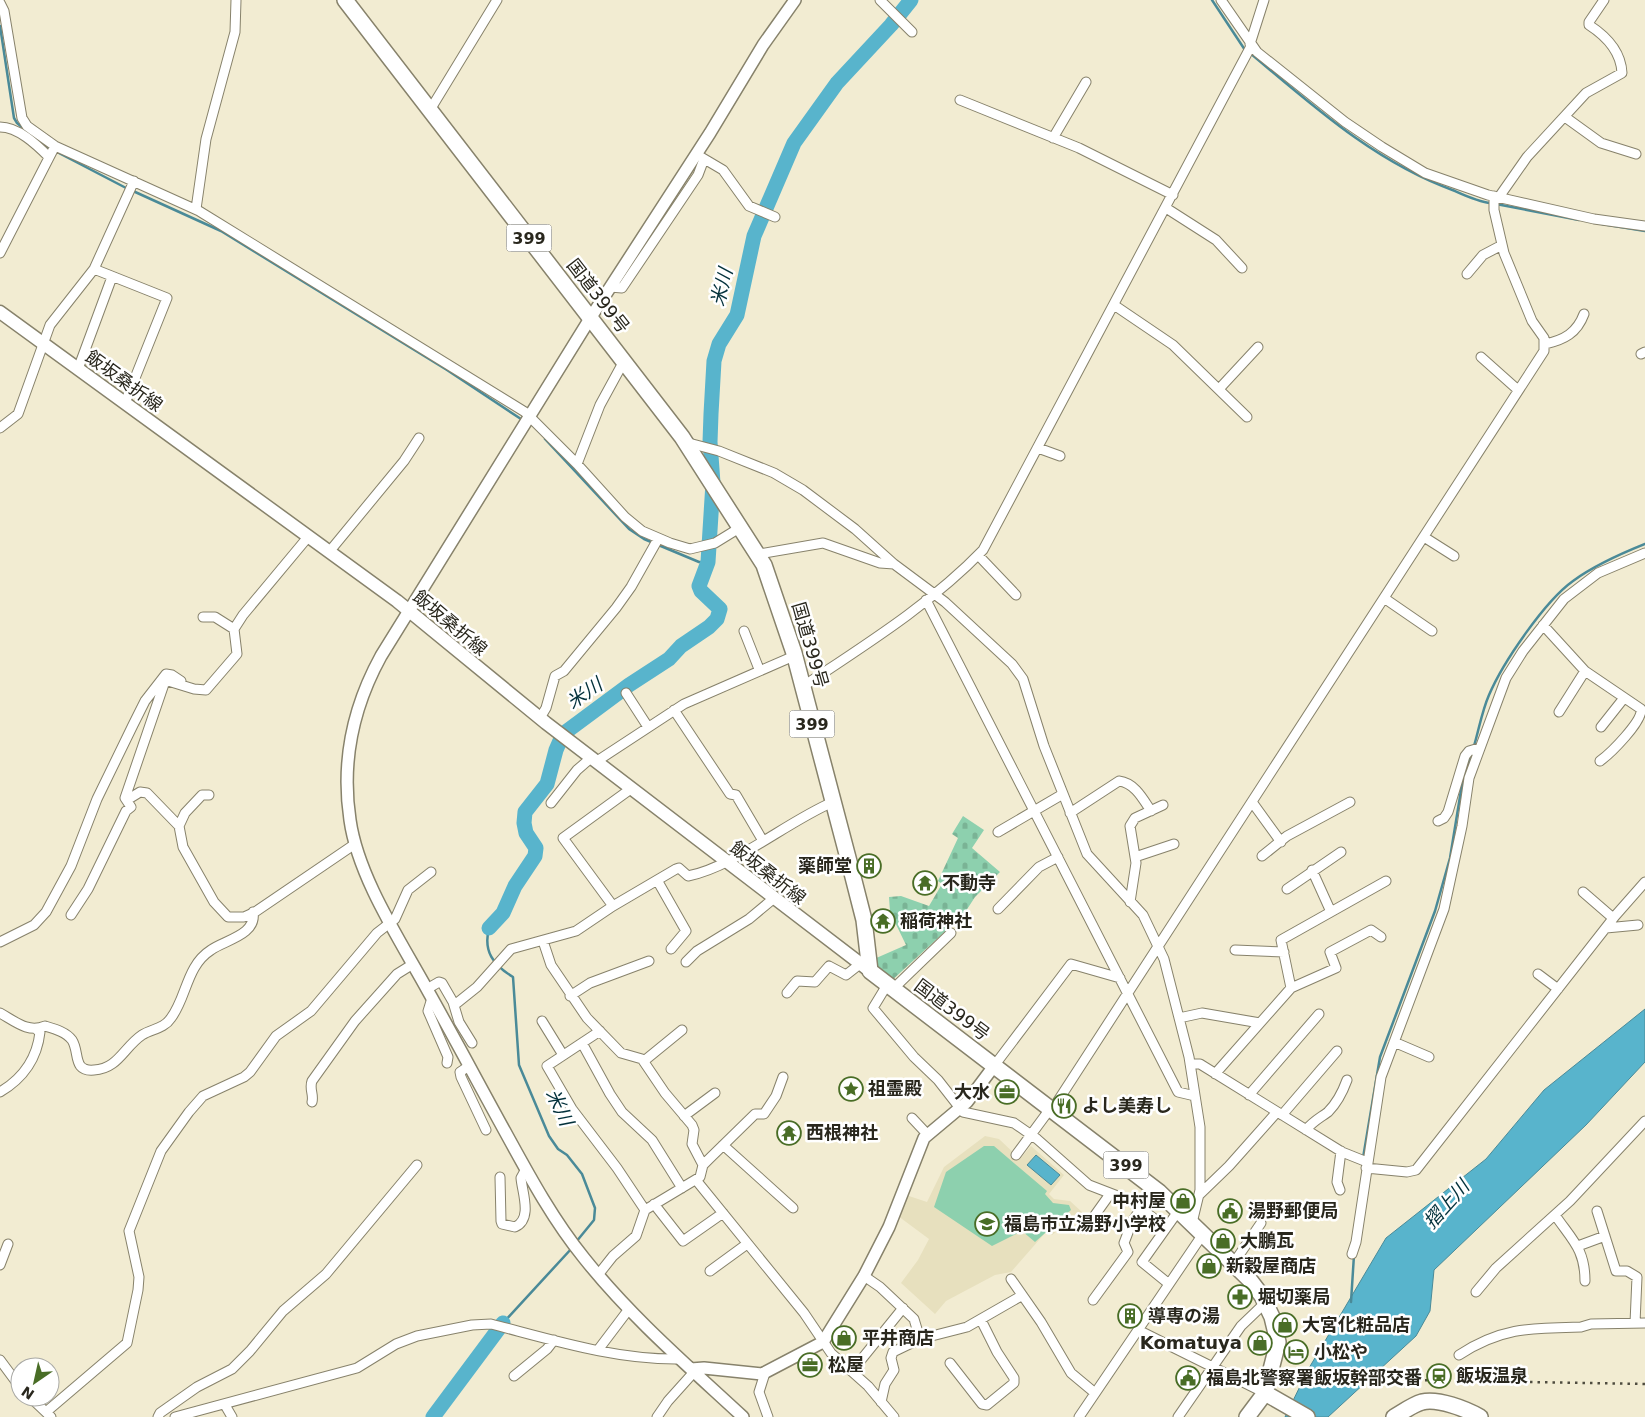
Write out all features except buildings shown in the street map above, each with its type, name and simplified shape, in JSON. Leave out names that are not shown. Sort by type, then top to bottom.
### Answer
[{"type":"main road","name":"国道399号","points":[[345,0],[591,317],[685,442],[759,554],[775,592],[794,656],[864,920],[865,968],[1121,1162],[1179,1210],[1249,1279],[1272,1317],[1278,1342],[1265,1393],[1247,1417]]},
{"type":"main road","name":"飯坂桑折線","points":[[0,312],[410,612],[540,718],[865,968]]},
{"type":"main road","points":[[1265,1393],[1307,1417]]},
{"type":"main road","points":[[1394,1417],[1423,1402],[1452,1412],[1480,1417]]},
{"type":"street","points":[[196,209],[206,138],[235,32],[236,0]]},
{"type":"street","points":[[430,110],[497,0]]},
{"type":"street","points":[[743,1417],[680,1359],[629,1309],[598,1275],[572,1241],[526,1169],[390,923],[360,859],[355,844],[350,820],[347,788],[352,724],[369,677],[591,317],[700,157],[763,45],[795,0]]},
{"type":"street","points":[[880,0],[912,32]]},
{"type":"street","points":[[1221,0],[1249,49],[1382,148],[1425,173],[1496,198],[1594,219],[1645,226]]},
{"type":"street","points":[[802,687],[876,637],[934,594],[978,555],[997,527],[1249,49],[1264,0]]},
{"type":"street","points":[[1016,1155],[1051,1109],[1159,946],[1544,351],[1544,338],[1532,320],[1518,290],[1502,246],[1494,210],[1496,198],[1527,157],[1586,93],[1622,73],[1622,66],[1609,39],[1589,25],[1589,22],[1604,0]]},
{"type":"street","points":[[0,2],[4,11],[22,118],[27,126],[52,151]]},
{"type":"street","points":[[1053,138],[1086,82]]},
{"type":"street","points":[[960,100],[1079,148],[1173,195]]},
{"type":"street","points":[[1565,117],[1601,143],[1636,154]]},
{"type":"street","points":[[0,127],[16,130],[52,151],[196,209],[527,421],[577,464],[633,525],[656,542],[690,549],[705,547],[741,527]]},
{"type":"street","points":[[0,253],[52,151]]},
{"type":"street","points":[[700,157],[713,162],[723,170],[746,203],[768,214]]},
{"type":"street","points":[[0,428],[18,414],[50,325],[94,269],[133,183]]},
{"type":"street","points":[[1166,208],[1216,240],[1242,268]]},
{"type":"street","points":[[1467,274],[1483,255],[1502,246]]},
{"type":"street","points":[[94,269],[167,298],[125,403]]},
{"type":"street","points":[[78,369],[112,277]]},
{"type":"street","points":[[1114,304],[1174,345],[1247,417]]},
{"type":"street","points":[[1545,344],[1575,332],[1580,326],[1584,314]]},
{"type":"street","points":[[1219,389],[1258,347]]},
{"type":"street","points":[[1481,356],[1518,390]]},
{"type":"street","points":[[577,464],[600,405],[624,361]]},
{"type":"street","points":[[329,552],[404,461],[419,438]]},
{"type":"street","points":[[685,442],[719,451],[774,473],[803,490],[855,529],[894,564],[934,594],[1012,664],[1023,679],[1031,711],[1087,854],[1143,915],[1159,946],[1190,1064],[1200,1127],[1199,1195],[1192,1223]]},
{"type":"street","points":[[1038,448],[1060,456]]},
{"type":"street","points":[[71,915],[88,889],[126,811],[131,806],[125,798],[160,689],[166,681],[200,690],[210,686],[237,654],[234,629],[243,615],[308,537]]},
{"type":"street","points":[[1424,537],[1454,556]]},
{"type":"street","points":[[540,718],[546,708],[555,676],[564,671],[616,608],[656,542]]},
{"type":"street","points":[[759,554],[823,543],[880,563],[894,564]]},
{"type":"street","points":[[1352,1254],[1356,1242],[1366,1165],[1381,1077],[1444,909],[1452,877],[1475,749],[1506,678],[1543,625],[1564,599],[1580,586],[1615,564],[1645,552]]},
{"type":"street","points":[[978,555],[1016,595]]},
{"type":"street","points":[[1384,598],[1432,631]]},
{"type":"street","points":[[926,600],[1178,1092],[1195,1096]]},
{"type":"street","points":[[203,617],[214,617],[234,629]]},
{"type":"street","points":[[1543,625],[1584,671],[1639,706],[1642,715],[1613,752],[1600,761]]},
{"type":"street","points":[[744,631],[759,669]]},
{"type":"street","points":[[551,804],[578,770],[674,710],[759,669],[794,656]]},
{"type":"street","points":[[1559,712],[1572,694],[1584,671]]},
{"type":"street","points":[[0,942],[34,925],[46,912],[71,866],[105,782],[145,701],[158,683],[169,674],[180,680],[184,686]]},
{"type":"street","points":[[626,693],[648,727]]},
{"type":"street","points":[[1601,727],[1624,698]]},
{"type":"street","points":[[674,710],[730,794],[736,795],[763,841]]},
{"type":"street","points":[[1438,821],[1444,818],[1448,812],[1461,764],[1475,749]]},
{"type":"street","points":[[1070,813],[1119,781],[1127,783],[1140,793],[1151,811]]},
{"type":"street","points":[[613,906],[563,838],[632,788]]},
{"type":"street","points":[[127,800],[140,792],[147,793],[179,826],[183,848],[220,911],[235,918],[244,917],[253,912],[355,844]]},
{"type":"street","points":[[998,832],[1062,794]]},
{"type":"street","points":[[179,826],[193,804],[202,795],[208,795]]},
{"type":"street","points":[[453,1002],[463,1000],[493,970],[511,948],[520,944],[543,941],[576,930],[676,869],[692,875],[725,861],[811,812],[833,802]]},
{"type":"street","points":[[1252,802],[1281,842]]},
{"type":"street","points":[[1262,856],[1287,836],[1350,802]]},
{"type":"street","points":[[1130,902],[1135,857],[1130,826],[1135,818],[1163,805]]},
{"type":"street","points":[[1135,857],[1174,844]]},
{"type":"street","points":[[1287,888],[1341,852]]},
{"type":"street","points":[[998,909],[1039,867],[1058,857]]},
{"type":"street","points":[[1312,870],[1331,912]]},
{"type":"street","points":[[49,1414],[127,1343],[138,1290],[138,1271],[129,1231],[167,1143],[202,1096],[244,1077],[250,1072],[276,1036],[311,1011],[377,933],[398,916],[403,897],[408,890],[431,872]]},
{"type":"street","points":[[657,880],[686,931],[671,949]]},
{"type":"street","points":[[1291,988],[1281,940],[1386,881]]},
{"type":"street","points":[[1190,1064],[1200,1064],[1340,1151],[1366,1165],[1407,1172],[1416,1170],[1606,928],[1645,882]]},
{"type":"street","points":[[1583,892],[1614,918]]},
{"type":"street","points":[[686,962],[697,951],[749,919],[774,899]]},
{"type":"street","points":[[0,1013],[20,1026],[37,1030],[46,1026],[69,1037],[74,1044],[77,1062],[83,1068],[91,1071],[106,1067],[124,1055],[141,1035],[163,1026],[171,1018],[188,978],[202,958],[216,946],[247,930],[253,922],[253,912]]},
{"type":"street","points":[[1606,928],[1638,925]]},
{"type":"street","points":[[1216,1074],[1291,988],[1336,968],[1330,952],[1372,930],[1381,938]]},
{"type":"street","points":[[951,933],[890,987],[873,1008],[914,1057],[938,1080],[959,1109],[972,1115],[1014,1123],[1032,1135],[1088,1185],[1124,1198],[1141,1208],[1166,1228]]},
{"type":"street","points":[[543,941],[551,965],[570,996],[621,1052],[638,1056],[644,1061],[684,1116],[694,1130],[692,1144],[704,1165]]},
{"type":"street","points":[[1235,950],[1284,952]]},
{"type":"street","points":[[570,996],[590,983],[650,961]]},
{"type":"street","points":[[312,1102],[313,1095],[310,1086],[312,1081],[350,1027],[397,974],[413,964]]},
{"type":"street","points":[[657,1417],[668,1400],[693,1371],[704,1368],[764,1373],[822,1342],[864,1276],[889,1227],[927,1134],[959,1109],[1071,964],[1120,978]]},
{"type":"street","points":[[787,993],[797,981],[818,986],[829,966],[846,975],[865,968]]},
{"type":"street","points":[[1538,974],[1558,989]]},
{"type":"street","points":[[448,1063],[448,1057],[428,1011],[430,994],[436,983],[442,983],[453,1002],[458,1022],[472,1043]]},
{"type":"street","points":[[1179,1018],[1202,1013],[1260,1023]]},
{"type":"street","points":[[1249,1095],[1319,1014]]},
{"type":"street","points":[[542,1021],[563,1055]]},
{"type":"street","points":[[0,1092],[27,1070],[39,1039],[40,1032],[37,1030]]},
{"type":"street","points":[[644,1061],[682,1030]]},
{"type":"street","points":[[600,1031],[547,1066],[572,1109],[617,1168],[645,1210]]},
{"type":"street","points":[[1394,1042],[1429,1057]]},
{"type":"street","points":[[582,1043],[622,1112],[652,1140],[682,1188]]},
{"type":"street","points":[[1199,1195],[1280,1114],[1337,1051]]},
{"type":"street","points":[[469,1066],[460,1072],[461,1077],[486,1130]]},
{"type":"street","points":[[598,1275],[613,1256],[636,1236],[645,1210],[700,1178],[704,1165],[723,1145],[755,1114],[764,1114],[776,1096],[783,1077]]},
{"type":"street","points":[[1306,1130],[1313,1120],[1328,1112],[1343,1090],[1347,1080]]},
{"type":"street","points":[[684,1116],[715,1093]]},
{"type":"street","points":[[912,1118],[927,1134]]},
{"type":"street","points":[[1476,1292],[1496,1268],[1555,1215],[1645,1121]]},
{"type":"street","points":[[723,1145],[793,1208]]},
{"type":"street","points":[[1340,1151],[1337,1182],[1340,1190]]},
{"type":"street","points":[[158,1417],[160,1413],[197,1387],[232,1368],[250,1351],[283,1311],[326,1274],[416,1165]]},
{"type":"street","points":[[500,1177],[501,1221],[502,1224],[514,1226],[520,1222],[526,1204],[521,1178],[526,1169]]},
{"type":"street","points":[[696,1180],[804,1313],[831,1353],[852,1371],[894,1417]]},
{"type":"street","points":[[1095,1214],[1110,1194]]},
{"type":"street","points":[[654,1204],[683,1241],[723,1213]]},
{"type":"street","points":[[1141,1208],[1132,1222],[1124,1243],[1128,1252],[1169,1284]]},
{"type":"street","points":[[1142,1262],[1179,1210]]},
{"type":"street","points":[[1597,1211],[1616,1271],[1630,1272],[1637,1277],[1635,1323]]},
{"type":"street","points":[[1555,1215],[1578,1246],[1585,1263],[1585,1281]]},
{"type":"street","points":[[1233,1264],[1261,1223]]},
{"type":"street","points":[[1079,1417],[1203,1234]]},
{"type":"street","points":[[1578,1246],[1605,1236]]},
{"type":"street","points":[[0,1265],[8,1244]]},
{"type":"street","points":[[710,1271],[747,1244]]},
{"type":"street","points":[[1093,1300],[1128,1252]]},
{"type":"street","points":[[864,1276],[880,1287],[914,1319],[920,1339]]},
{"type":"street","points":[[1011,1279],[1021,1296],[1041,1322],[1071,1372],[1095,1393]]},
{"type":"street","points":[[881,1402],[886,1384],[894,1370],[891,1358],[893,1352],[920,1339],[967,1327],[1021,1296]]},
{"type":"street","points":[[1178,1417],[1242,1326],[1265,1303]]},
{"type":"street","points":[[852,1371],[902,1308]]},
{"type":"street","points":[[598,1350],[629,1309]]},
{"type":"street","points":[[950,1363],[982,1404],[987,1405],[1014,1383],[1014,1378],[996,1352],[980,1320]]},
{"type":"street","points":[[1459,1355],[1476,1344],[1505,1332],[1591,1324],[1645,1323]]},
{"type":"street","points":[[175,1417],[358,1368],[396,1344],[417,1336],[472,1324],[491,1324],[598,1350],[656,1360],[680,1359]]},
{"type":"street","points":[[1138,1330],[1265,1393]]},
{"type":"street","points":[[514,1376],[547,1349],[554,1340]]},
{"type":"street","points":[[0,1360],[10,1374]]},
{"type":"street","points":[[764,1373],[759,1392],[768,1417]]},
{"type":"street","points":[[225,1405],[232,1417]]},
{"type":"shaded area","name":"福島市立湯野小学校","points":[[985,1136],[999,1139],[1020,1159],[1031,1146],[1064,1175],[1049,1194],[1054,1199],[1070,1201],[1082,1212],[1052,1235],[1046,1232],[1011,1272],[995,1275],[946,1301],[935,1314],[901,1283],[918,1260],[929,1239],[898,1216],[906,1195],[927,1202],[944,1167]]},
{"type":"green space","points":[[963,816],[984,830],[972,848],[1000,872],[975,897],[964,914],[889,983],[879,972],[874,959],[906,945],[890,912],[889,897],[901,896],[929,906],[942,884],[938,881],[958,838],[952,834]]},
{"type":"green space","points":[[984,1146],[994,1146],[1047,1191],[1045,1194],[1053,1203],[1069,1205],[1071,1210],[1035,1242],[1022,1231],[992,1246],[934,1207],[946,1172]]},
{"type":"water","name":"摺上川","points":[[1645,1009],[1645,1062],[1586,1125],[1434,1270],[1430,1311],[1416,1336],[1328,1417],[1285,1417],[1309,1368],[1386,1238],[1486,1159],[1544,1090]]},
{"type":"water","points":[[1036,1155],[1060,1175],[1051,1185],[1027,1165]]},
{"type":"waterway","name":"米川","points":[[489,928],[503,913],[515,886],[535,856],[536,848],[526,833],[524,823],[525,812],[547,784],[556,750],[563,734],[629,685],[669,659],[681,646],[709,627],[717,619],[720,609],[701,591],[699,586],[708,562],[713,483],[710,442],[711,414],[714,361],[719,344],[737,315],[754,236],[794,143],[837,83],[891,25],[911,0]]},
{"type":"waterway","points":[[1212,0],[1245,50]]},
{"type":"waterway","points":[[0,26],[14,118],[30,134]]},
{"type":"waterway","points":[[1250,53],[1322,113],[1372,149],[1426,179],[1473,198],[1491,203]]},
{"type":"waterway","points":[[40,143],[50,148]]},
{"type":"waterway","points":[[55,151],[128,189]]},
{"type":"waterway","points":[[133,191],[221,231],[447,370],[524,421]]},
{"type":"waterway","points":[[1496,204],[1579,220]]},
{"type":"waterway","points":[[1602,224],[1645,231]]},
{"type":"waterway","points":[[545,439],[629,529],[644,539],[699,562],[708,562]]},
{"type":"waterway","points":[[1474,746],[1484,707],[1495,681],[1514,650],[1538,617],[1562,590],[1573,581],[1617,556],[1645,544]]},
{"type":"waterway","points":[[1363,1158],[1380,1057],[1435,911],[1450,858],[1463,778],[1471,754]]},
{"type":"waterway","name":"米川","points":[[489,928],[487,944],[491,957],[500,968],[513,977],[519,1065],[549,1136],[558,1149],[567,1155],[582,1174],[595,1208],[594,1220],[576,1242]]},
{"type":"waterway","name":"米川","points":[[503,1323],[572,1248]]},
{"type":"waterway","points":[[1351,1302],[1354,1255]]},
{"type":"waterway","name":"米川","points":[[433,1417],[503,1323]]},
{"type":"railway","points":[[1410,1380],[1645,1384]]},
{"type":"place","name":"薬師堂","points":[[869,866]]},
{"type":"place","name":"不動寺","points":[[925,883]]},
{"type":"place","name":"稲荷神社","points":[[883,921]]},
{"type":"place","name":"祖霊殿","points":[[851,1089]]},
{"type":"place","name":"大水","points":[[1007,1092]]},
{"type":"place","name":"よし美寿し","points":[[1064,1106]]},
{"type":"place","name":"西根神社","points":[[789,1133]]},
{"type":"place","name":"中村屋","points":[[1183,1201]]},
{"type":"place","name":"湯野郵便局","points":[[1230,1211]]},
{"type":"place","name":"福島市立湯野小学校","points":[[987,1224]]},
{"type":"place","name":"大鵬瓦","points":[[1223,1241]]},
{"type":"place","name":"新穀屋商店","points":[[1209,1266]]},
{"type":"place","name":"堀切薬局","points":[[1240,1297]]},
{"type":"place","name":"導専の湯","points":[[1130,1316]]},
{"type":"place","name":"大宮化粧品店","points":[[1285,1325]]},
{"type":"place","name":"平井商店","points":[[844,1338]]},
{"type":"place","name":"Komatuya","points":[[1260,1343]]},
{"type":"place","name":"小松や","points":[[1296,1352]]},
{"type":"place","name":"松屋","points":[[810,1365]]},
{"type":"place","name":"飯坂温泉","points":[[1439,1376]]},
{"type":"place","name":"福島北警察署飯坂幹部交番","points":[[1188,1378]]}]
